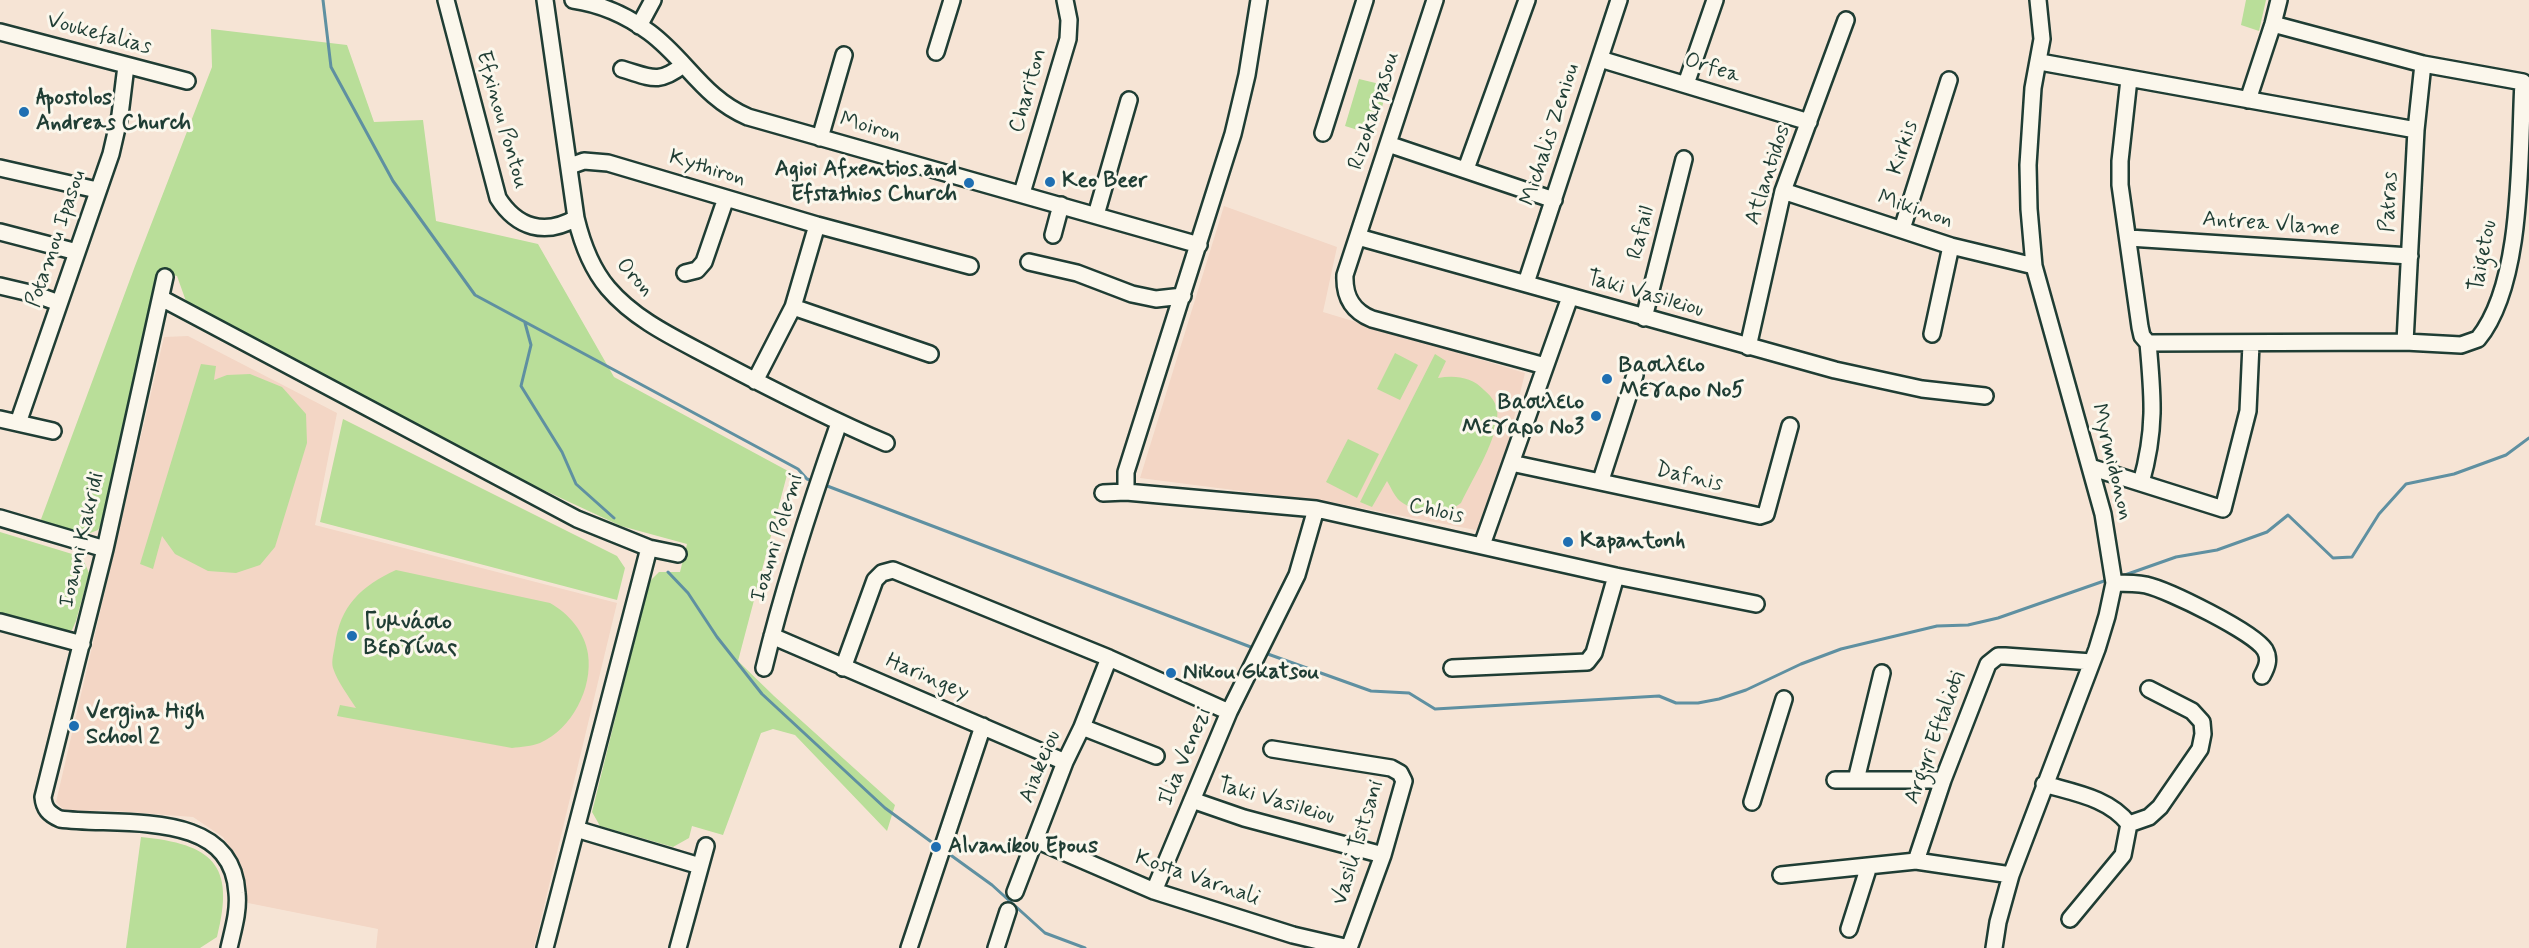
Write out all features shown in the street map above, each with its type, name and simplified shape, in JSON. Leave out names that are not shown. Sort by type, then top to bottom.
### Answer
[{"type":"street","name":"Efxinou Pontou","points":[[446,0],[498,198],[513,217],[536,227],[562,226],[576,218]]},
{"type":"street","name":"Moiron","points":[[573,0],[611,10],[631,19],[651,33],[709,93],[736,112],[820,138],[1023,193],[1199,246]]},
{"type":"street","points":[[639,26],[653,0]]},
{"type":"street","points":[[936,52],[952,0]]},
{"type":"street","name":"Chariton","points":[[1023,193],[1068,39],[1069,20],[1065,0]]},
{"type":"street","points":[[1125,492],[1126,472],[1233,134],[1247,75],[1259,0]]},
{"type":"street","points":[[1323,133],[1365,0]]},
{"type":"street","name":"Rizokarpasou","points":[[1435,0],[1345,281],[1349,300],[1358,311],[1372,319],[1545,366]]},
{"type":"street","points":[[1466,169],[1527,0]]},
{"type":"street","name":"Michalis Zeniou","points":[[1526,283],[1619,0]]},
{"type":"street","points":[[1686,84],[1715,0]]},
{"type":"street","name":"Myrmidonon","points":[[1994,948],[1998,922],[2011,875],[2092,662],[2107,616],[2114,583],[2103,514],[2034,266],[2028,165],[2033,88],[2040,62],[2042,17],[2038,0]]},
{"type":"street","points":[[2248,100],[2273,24],[2278,0]]},
{"type":"street","name":"Oron","points":[[550,2],[576,218],[581,239],[594,268],[620,301],[658,329],[755,381],[839,423],[886,443]]},
{"type":"street","name":"Atlantidos","points":[[1748,347],[1783,191],[1846,20]]},
{"type":"street","name":"Taigetou","points":[[2148,344],[2405,342],[2461,345],[2478,339],[2500,301],[2514,239],[2523,82],[2423,64],[2273,24]]},
{"type":"street","name":"Voukefalias","points":[[0,32],[187,81]]},
{"type":"street","points":[[820,138],[844,55]]},
{"type":"street","name":"Orfea","points":[[1600,58],[1809,122]]},
{"type":"street","points":[[2040,62],[2416,130]]},
{"type":"street","name":"Patras","points":[[2405,342],[2416,130],[2423,64]]},
{"type":"street","points":[[622,69],[661,78],[669,76],[683,65]]},
{"type":"street","name":"Potamou Ipasou","points":[[18,423],[116,135],[126,66]]},
{"type":"street","points":[[2129,79],[2120,161],[2120,185],[2140,327],[2142,336],[2148,344],[2153,395],[2150,451],[2141,483]]},
{"type":"street","name":"Kirkis","points":[[1902,229],[1949,80]]},
{"type":"street","points":[[1096,215],[1129,100]]},
{"type":"street","points":[[1388,144],[1554,200]]},
{"type":"street","name":"Rafail","points":[[1644,318],[1684,159]]},
{"type":"street","name":"Kythiron","points":[[570,166],[584,161],[608,163],[817,225],[970,266]]},
{"type":"street","points":[[0,168],[97,190]]},
{"type":"street","name":"Mikinon","points":[[1783,191],[1951,246],[2034,266]]},
{"type":"street","points":[[685,273],[697,270],[704,262],[726,198]]},
{"type":"street","points":[[1053,235],[1061,205]]},
{"type":"street","points":[[755,381],[793,306],[817,225]]},
{"type":"street","points":[[2,233],[78,252]]},
{"type":"street","name":"Taki Vasileiou","points":[[1359,237],[1834,370],[1922,388],[1985,396]]},
{"type":"street","name":"Antrea Vlame","points":[[2129,238],[2410,256]]},
{"type":"street","points":[[1932,334],[1951,246]]},
{"type":"street","points":[[1029,262],[1077,273],[1132,294],[1156,299],[1183,296]]},
{"type":"street","name":"Ioanni Kakridi","points":[[165,277],[105,549],[43,797],[47,811],[60,819],[182,828],[207,840],[226,860],[236,883],[237,907],[229,948]]},
{"type":"street","points":[[0,286],[34,294],[58,303]]},
{"type":"street","points":[[1482,545],[1570,297]]},
{"type":"street","points":[[161,298],[577,519],[649,548],[678,554]]},
{"type":"street","points":[[793,306],[930,354]]},
{"type":"street","points":[[2090,467],[2223,509],[2248,411],[2252,344]]},
{"type":"street","points":[[1601,480],[1635,375]]},
{"type":"street","points":[[0,419],[53,431]]},
{"type":"street","name":"Ioanni Polemi","points":[[764,668],[823,469],[839,423]]},
{"type":"street","name":"Dafnis","points":[[1511,463],[1601,480],[1760,516],[1766,514],[1790,426]]},
{"type":"street","name":"Chlois","points":[[1103,493],[1125,492],[1316,509],[1616,576],[1756,604]]},
{"type":"street","name":"Ilia Venezi","points":[[1154,891],[1229,712],[1297,575],[1316,509]]},
{"type":"street","points":[[0,518],[105,549]]},
{"type":"street","points":[[545,948],[649,548]]},
{"type":"street","points":[[843,668],[875,580],[882,573],[893,570],[1109,658],[1229,712]]},
{"type":"street","points":[[1452,668],[1587,662],[1594,653],[1616,576]]},
{"type":"street","points":[[2114,583],[2145,584],[2153,587],[2200,608],[2255,640],[2264,648],[2267,655],[2266,669],[2262,676]]},
{"type":"street","points":[[0,622],[82,644]]},
{"type":"street","name":"Haringey","points":[[772,636],[1065,762]]},
{"type":"street","name":"Argyri Eftalioti","points":[[1916,861],[1983,672],[1993,659],[2005,656],[2092,662]]},
{"type":"street","name":"Aiakeiou","points":[[1015,892],[1065,762],[1109,658]]},
{"type":"street","points":[[1856,780],[1882,673]]},
{"type":"street","points":[[2129,824],[2149,817],[2160,807],[2200,749],[2204,734],[2202,722],[2192,711],[2149,689]]},
{"type":"street","points":[[1752,802],[1784,699]]},
{"type":"street","points":[[909,948],[983,726]]},
{"type":"street","name":"Aiakeiou","points":[[1082,726],[1156,756]]},
{"type":"street","name":"Vasili Tsitsani","points":[[1272,749],[1391,768],[1400,773],[1404,782],[1383,855],[1349,948]]},
{"type":"street","points":[[1835,780],[1943,780]]},
{"type":"street","points":[[2044,784],[2108,804],[2120,812],[2129,824],[2123,855],[2070,919]]},
{"type":"street","name":"Taki Vasileiou","points":[[1192,800],[1244,818],[1383,855]]},
{"type":"street","points":[[576,829],[700,866]]},
{"type":"street","name":"Kosta Varnali","points":[[1036,840],[1154,891],[1283,932],[1349,948]]},
{"type":"street","points":[[678,948],[706,846]]},
{"type":"street","points":[[1781,875],[1916,861],[2011,875]]},
{"type":"street","points":[[1849,929],[1869,866]]},
{"type":"street","points":[[996,948],[1008,911]]},
{"type":"shaded area","points":[[1224,206],[1337,247],[1323,312],[1525,373],[1486,532],[1335,503],[1140,478]]},
{"type":"shaded area","name":"Γυμνάσιο Βεργίνας","points":[[188,336],[337,413],[315,525],[617,603],[534,948],[376,948],[378,929],[248,903],[240,868],[223,837],[193,817],[101,810],[83,814],[64,810],[56,802],[164,337]]},
{"type":"green space","points":[[2246,0],[2266,0],[2259,31],[2241,25]]},
{"type":"green space","points":[[211,29],[347,45],[374,122],[423,120],[436,221],[538,244],[614,377],[788,471],[738,661],[895,805],[887,831],[795,735],[773,729],[761,733],[723,835],[692,826],[689,838],[673,847],[600,826],[592,812],[649,582],[659,572],[680,572],[687,544],[621,526],[522,480],[187,304],[177,276],[161,273],[102,523],[98,530],[85,535],[40,522],[212,67]]},
{"type":"green space","points":[[1359,79],[1388,86],[1374,135],[1345,126]]},
{"type":"green space","points":[[1395,353],[1418,365],[1400,400],[1377,389]]},
{"type":"green space","points":[[1435,354],[1446,361],[1438,378],[1457,377],[1474,382],[1488,394],[1496,406],[1495,431],[1478,470],[1461,503],[1447,510],[1431,512],[1414,509],[1398,499],[1387,481],[1372,507],[1360,502]]},
{"type":"green space","points":[[201,364],[216,366],[214,380],[227,375],[250,374],[282,387],[306,414],[307,443],[275,547],[260,565],[236,573],[208,571],[175,554],[162,536],[153,569],[140,564]]},
{"type":"green space","points":[[343,419],[617,556],[625,568],[617,600],[320,522]]},
{"type":"green space","points":[[1348,439],[1379,454],[1357,498],[1326,482]]},
{"type":"green space","points":[[0,532],[82,557],[89,573],[72,630],[65,631],[0,613]]},
{"type":"green space","points":[[396,570],[550,603],[563,612],[575,624],[583,638],[589,667],[583,693],[571,718],[551,737],[540,743],[512,748],[337,716],[340,705],[356,708],[340,684],[332,665],[342,619],[347,608],[363,590]]},
{"type":"green space","points":[[141,837],[186,845],[201,852],[213,862],[220,875],[223,892],[217,937],[200,948],[126,948]]},
{"type":"waterway","points":[[323,0],[331,67],[393,181],[475,295],[798,469],[807,479],[813,481]]},
{"type":"waterway","points":[[525,323],[531,345],[521,386],[562,452],[576,484],[614,518]]},
{"type":"waterway","points":[[2122,576],[2176,557],[2217,550],[2267,532],[2288,515],[2333,558],[2352,557],[2379,514],[2406,484],[2454,474],[2506,455],[2529,438]]},
{"type":"waterway","points":[[822,484],[1256,649]]},
{"type":"waterway","points":[[668,572],[688,593],[717,637],[762,694],[885,808],[937,846]]},
{"type":"waterway","points":[[1265,653],[1371,691],[1409,693],[1435,709],[1659,696],[1676,703],[1698,703],[1746,690],[1801,664],[1841,649],[1937,626],[1968,625],[1998,618],[2104,581]]},
{"type":"waterway","points":[[945,851],[992,885],[1045,933],[1085,948]]},
{"type":"place","name":"Apostolos Andreas Church","points":[[24,112]]},
{"type":"place","name":"Keo Beer","points":[[1050,182]]},
{"type":"place","name":"Agioi Afxentios and Efstathios Church","points":[[969,183]]},
{"type":"place","name":"Βασιλειο Μεγαρο Νο5","points":[[1607,379]]},
{"type":"place","name":"Βασιλειο Μεγαρο Νο3","points":[[1596,416]]},
{"type":"place","name":"Kapantonh","points":[[1568,542]]},
{"type":"place","name":"Γυμνάσιο Βεργίνας","points":[[352,636]]},
{"type":"place","name":"Nikou Gkatsou","points":[[1171,673]]},
{"type":"place","name":"Vergina High School 2","points":[[74,726]]},
{"type":"place","name":"Alvanikou Epous","points":[[936,847]]}]
